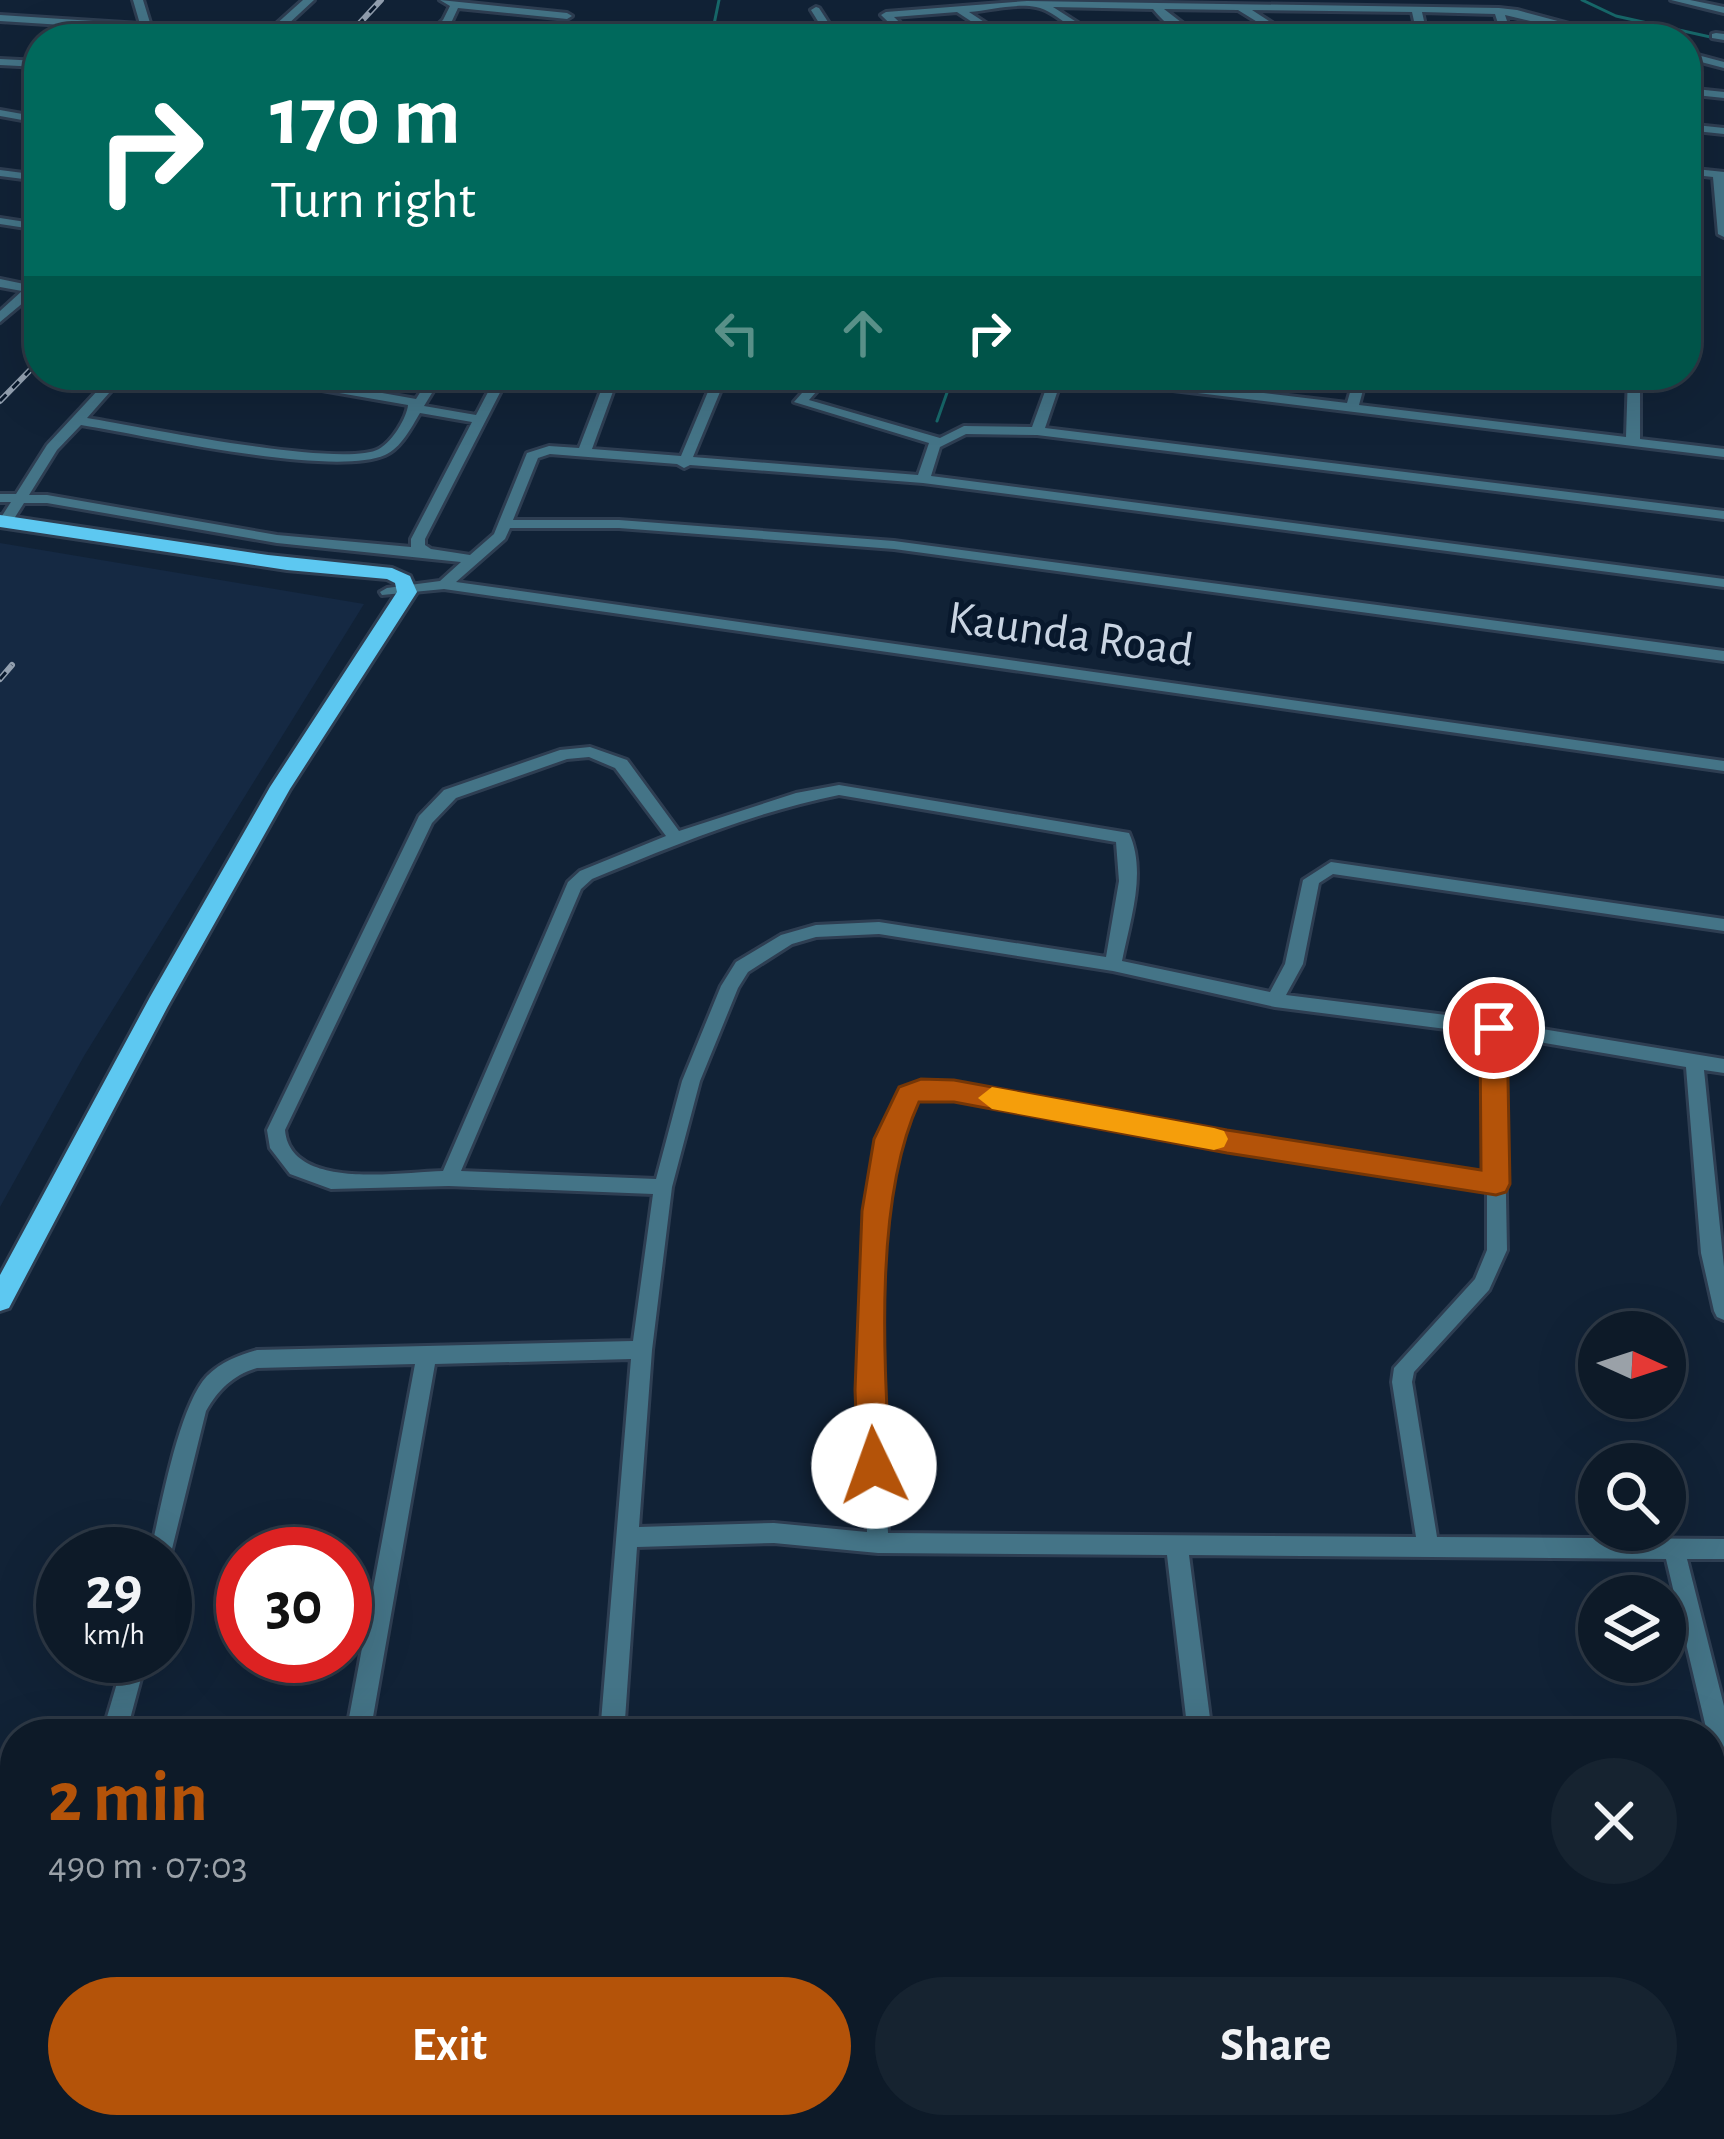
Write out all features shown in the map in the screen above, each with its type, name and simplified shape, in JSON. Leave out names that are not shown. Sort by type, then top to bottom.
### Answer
[{"type":"main road","name":"Kaunda Road","points":[[3,521],[273,560],[370,579],[395,596]]},
{"type":"main road","points":[[0,1300],[158,1003],[395,596]]},
{"type":"street","points":[[282,24],[309,0]]},
{"type":"street","points":[[1676,0],[1724,10]]},
{"type":"street","points":[[450,3],[567,16]]},
{"type":"street","points":[[896,24],[886,15],[1109,3],[1499,11],[1548,24]]},
{"type":"street","points":[[1043,6],[1073,24]]},
{"type":"street","points":[[1239,6],[1268,24]]},
{"type":"street","points":[[1157,7],[1175,24]]},
{"type":"street","points":[[958,9],[982,24]]},
{"type":"street","points":[[817,10],[825,24]]},
{"type":"street","points":[[1416,10],[1420,24]]},
{"type":"street","points":[[1499,11],[1503,24]]},
{"type":"street","points":[[0,18],[59,24]]},
{"type":"street","points":[[1721,174],[1724,235]]},
{"type":"street","points":[[0,318],[24,295]]},
{"type":"street","points":[[3,521],[76,420],[105,390]]},
{"type":"street","points":[[334,390],[481,419]]},
{"type":"street","points":[[76,420],[280,453],[365,458],[387,449],[426,390]]},
{"type":"street","points":[[427,553],[418,547],[418,538],[495,390]]},
{"type":"street","points":[[584,453],[607,390]]},
{"type":"street","points":[[684,464],[715,390]]},
{"type":"street","points":[[812,390],[800,403],[938,444]]},
{"type":"street","points":[[1037,431],[1052,390]]},
{"type":"street","points":[[1267,390],[1352,407],[1724,453]]},
{"type":"street","points":[[1352,407],[1357,390]]},
{"type":"street","points":[[1633,441],[1634,390]]},
{"type":"street","points":[[923,479],[938,444],[964,430],[1037,431],[1724,515]]},
{"type":"street","points":[[444,585],[508,524],[535,453],[923,479],[1724,583]]},
{"type":"street","points":[[0,498],[298,542],[473,560]]},
{"type":"street","points":[[508,524],[619,524],[894,544],[1724,656]]},
{"type":"street","name":"Kaunda Road","points":[[395,596],[444,585],[1724,766]]},
{"type":"street","points":[[663,1187],[449,1178],[331,1181],[297,1169],[277,1143],[276,1130],[432,810],[450,794],[566,754],[590,752],[620,764],[676,838]]},
{"type":"street","points":[[449,1178],[574,886],[586,875],[676,838],[802,797],[839,790],[1114,832],[1129,848],[1129,866],[1112,965]]},
{"type":"street","points":[[1275,1000],[1294,964],[1311,880],[1331,868],[1724,925]]},
{"type":"street","points":[[614,1719],[642,1350],[663,1187],[691,1081],[730,986],[742,967],[788,939],[840,928],[879,928],[1112,965],[1275,1000],[1494,1028],[1724,1066]]},
{"type":"street","points":[[1428,1545],[1406,1415],[1404,1368],[1482,1284],[1497,1250],[1494,1028]]},
{"type":"street","points":[[1694,1061],[1708,1231],[1724,1311]]},
{"type":"street","points":[[878,1543],[871,1390],[876,1211],[888,1139],[908,1095],[921,1090],[954,1091],[1227,1142],[1496,1184]]},
{"type":"street","points":[[168,1527],[204,1392],[220,1375],[257,1359],[642,1350]]},
{"type":"street","points":[[361,1719],[426,1357]]},
{"type":"street","points":[[631,1537],[774,1533],[878,1543],[1578,1547]]},
{"type":"street","points":[[1177,1544],[1198,1719]]},
{"type":"street","points":[[1686,1549],[1724,1549]]},
{"type":"street","points":[[1674,1551],[1716,1719]]},
{"type":"street","points":[[118,1719],[128,1683]]},
{"type":"shaded area","points":[[0,543],[364,604],[84,1056],[0,1207]]},
{"type":"waterway","points":[[714,24],[719,0]]},
{"type":"waterway","points":[[1582,0],[1616,16],[1652,24]]},
{"type":"waterway","points":[[1701,35],[1724,40]]},
{"type":"waterway","points":[[937,421],[948,390]]},
{"type":"railway","points":[[359,24],[381,0]]},
{"type":"railway","points":[[0,401],[24,376]]},
{"type":"railway","points":[[0,679],[12,665]]},
{"type":"slow traffic","points":[[992,1098],[1214,1139]]},
{"type":"route","points":[[874,1466],[876,1211],[893,1120],[908,1095],[921,1090],[954,1091],[1227,1142],[1496,1184],[1494,1028]]}]
